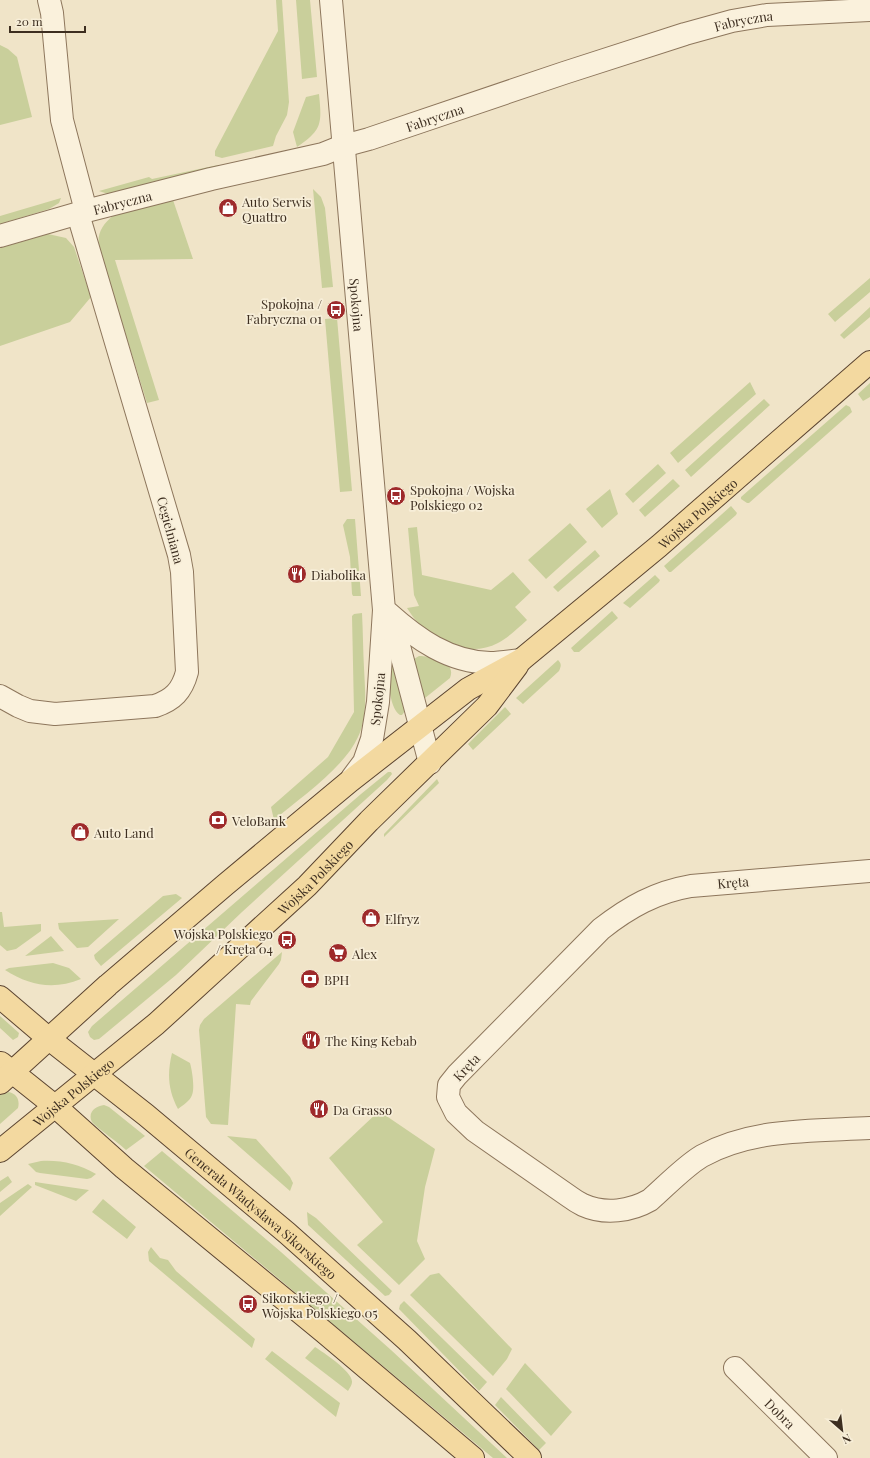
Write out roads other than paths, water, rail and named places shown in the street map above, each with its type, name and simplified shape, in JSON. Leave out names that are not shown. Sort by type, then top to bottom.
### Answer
[{"type":"main road","name":"Wojska Polskiego","points":[[4,1073],[48,1038],[225,885],[350,781],[468,689],[521,660],[659,546],[870,362]]},
{"type":"main road","name":"Wojska Polskiego","points":[[0,1151],[56,1107],[156,1024],[301,891],[369,821],[487,706],[521,660]]},
{"type":"main road","name":"Generała Władysława Sikorskiego","points":[[0,997],[48,1038],[146,1115],[287,1233],[407,1340],[530,1458]]},
{"type":"main road","points":[[4,1073],[56,1107],[124,1168],[318,1327],[473,1458]]},
{"type":"street","name":"Cegielniana","points":[[0,696],[30,711],[47,714],[155,706],[166,703],[176,694],[184,685],[187,672],[182,572],[179,555],[82,212],[62,120],[52,13],[49,0]]},
{"type":"street","name":"Spokojna","points":[[331,0],[384,610],[378,702],[372,739],[364,762],[350,781]]},
{"type":"street","name":"Fabryczna","points":[[0,236],[82,212],[211,179],[323,154],[343,146],[369,139],[564,73],[715,26],[750,17],[823,6],[870,10]]},
{"type":"street","name":"Spokojna","points":[[384,610],[398,642],[430,763]]},
{"type":"street","points":[[384,610],[407,630],[430,646],[446,653],[471,661],[489,663],[521,660]]},
{"type":"street","name":"Kręta","points":[[870,871],[691,886],[673,889],[624,911],[601,929],[457,1074],[449,1085],[448,1097],[456,1113],[475,1131],[584,1206],[598,1209],[627,1210],[641,1205],[650,1200],[701,1157],[740,1140],[782,1133],[870,1128]]},
{"type":"street","name":"Dobra","points":[[736,1368],[826,1458]]},
{"type":"place","name":"Auto Serwis Quattro","points":[[228,208]]},
{"type":"place","name":"Spokojna / Fabryczna 01","points":[[336,310]]},
{"type":"place","name":"Spokojna / Wojska Polskiego 02","points":[[396,496]]},
{"type":"place","name":"Diabolika","points":[[297,574]]},
{"type":"place","name":"VeloBank","points":[[218,820]]},
{"type":"place","name":"Auto Land","points":[[80,832]]},
{"type":"place","name":"Elfryz","points":[[371,918]]},
{"type":"place","name":"Wojska Polskiego / Kręta 04","points":[[287,940]]},
{"type":"place","name":"Alex","points":[[338,953]]},
{"type":"place","name":"BPH","points":[[310,979]]},
{"type":"place","name":"The King Kebab","points":[[311,1040]]},
{"type":"place","name":"Da Grasso","points":[[319,1109]]},
{"type":"place","name":"Sikorskiego / Wojska Polskiego 05","points":[[248,1304]]}]
